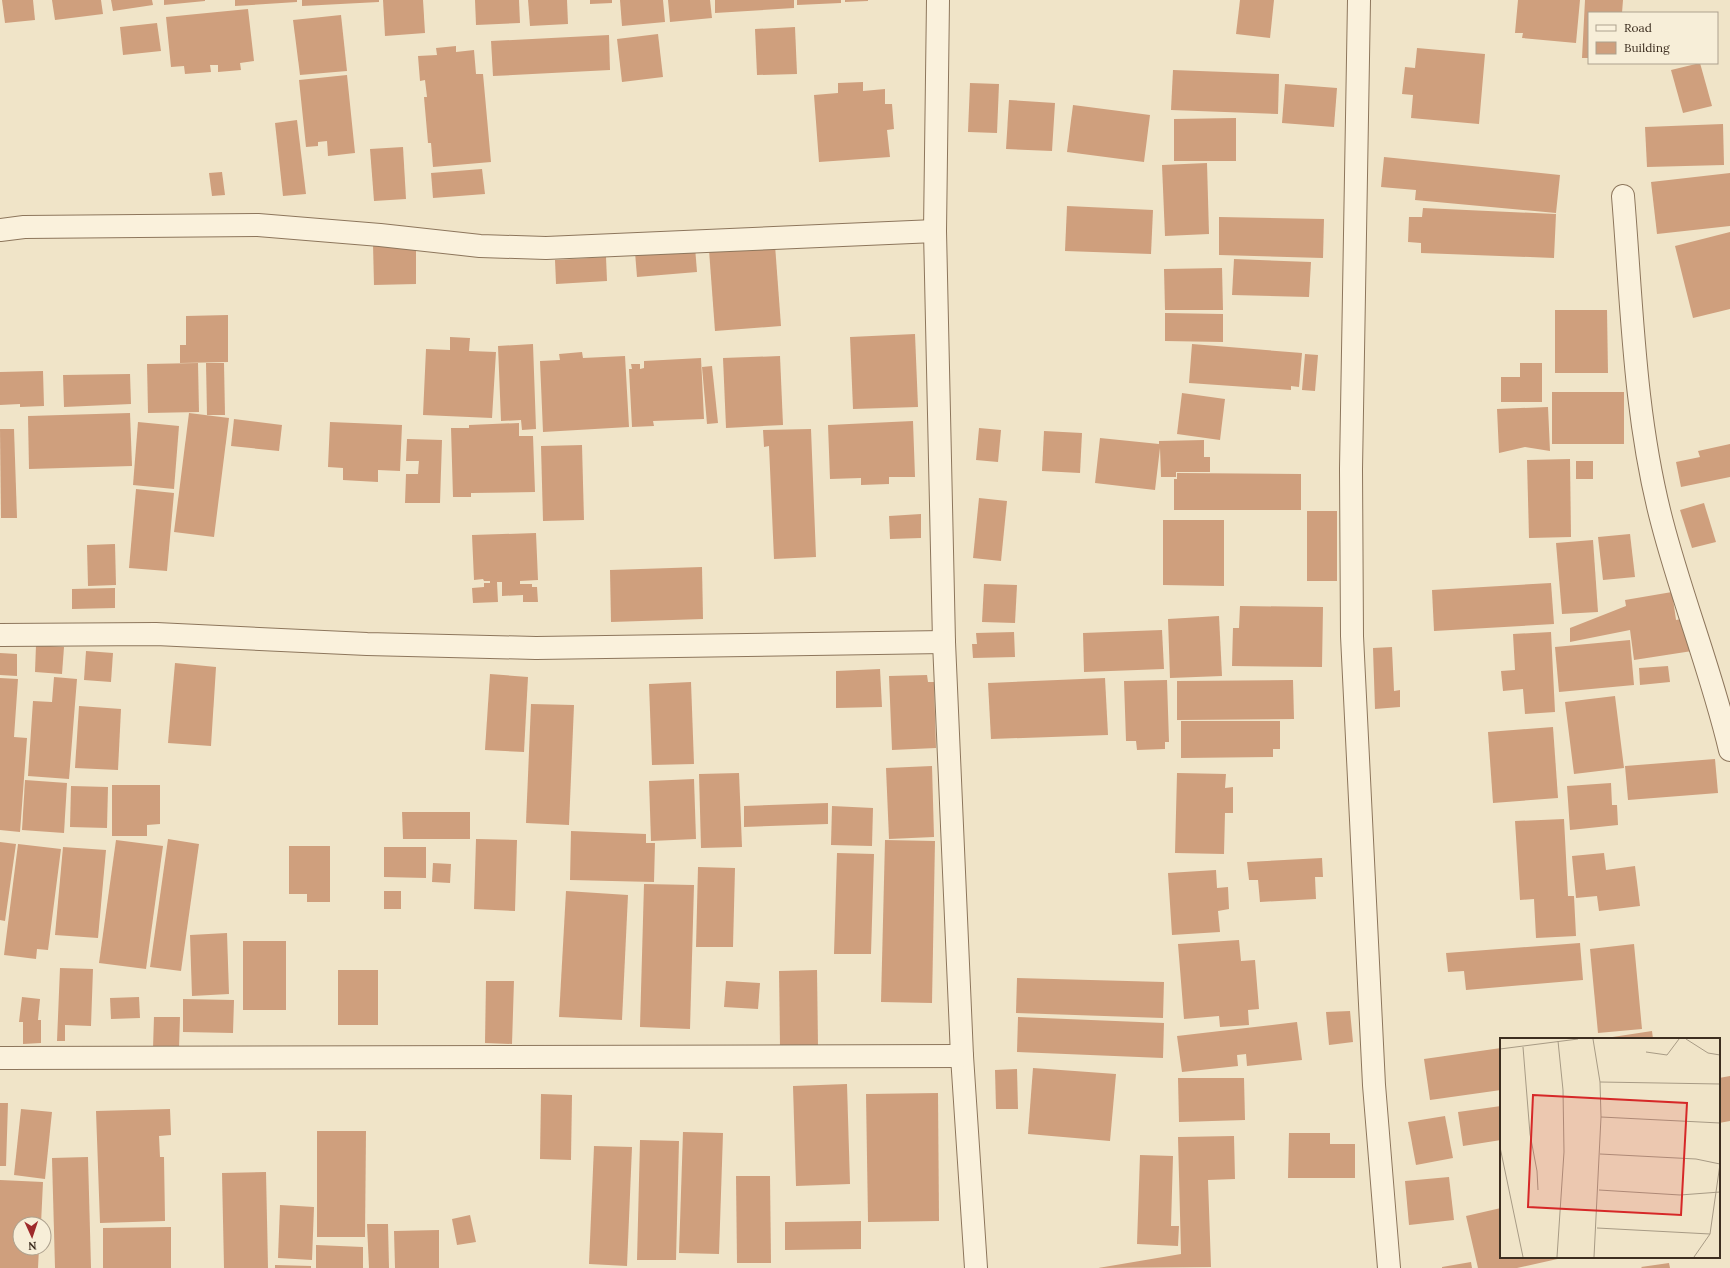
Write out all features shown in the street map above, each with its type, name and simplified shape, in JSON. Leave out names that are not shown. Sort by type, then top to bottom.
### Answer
[{"type":"street","points":[[938,0],[935,231],[944,642],[962,1056],[976,1268]]},
{"type":"street","points":[[1359,0],[1351,469],[1352,636],[1374,1085],[1389,1268]]},
{"type":"street","points":[[1623,196],[1639,408],[1662,521],[1719,706],[1730,750]]},
{"type":"street","points":[[0,230],[24,227],[258,225],[480,246],[546,248],[935,231]]},
{"type":"street","points":[[0,635],[156,634],[367,644],[536,648],[944,642]]},
{"type":"street","points":[[0,1058],[962,1056]]},
{"type":"building","points":[[2,0],[33,0],[35,20],[5,23]]},
{"type":"building","points":[[52,0],[101,0],[103,14],[55,20]]},
{"type":"building","points":[[111,0],[152,0],[153,5],[113,11]]},
{"type":"building","points":[[164,0],[205,0],[205,1],[164,5]]},
{"type":"building","points":[[235,0],[297,0],[297,2],[235,6]]},
{"type":"building","points":[[302,0],[379,0],[379,2],[302,6]]},
{"type":"building","points":[[383,0],[423,0],[425,33],[385,36]]},
{"type":"building","points":[[475,0],[519,0],[520,23],[476,25]]},
{"type":"building","points":[[528,0],[567,0],[568,24],[530,26]]},
{"type":"building","points":[[590,0],[612,0],[612,3],[590,4]]},
{"type":"building","points":[[620,0],[663,0],[665,22],[622,26]]},
{"type":"building","points":[[668,0],[710,0],[712,18],[670,22]]},
{"type":"building","points":[[715,0],[794,0],[794,8],[715,13]]},
{"type":"building","points":[[797,0],[841,0],[841,3],[797,5]]},
{"type":"building","points":[[845,0],[868,0],[868,1],[845,2]]},
{"type":"building","points":[[1240,0],[1274,0],[1270,38],[1236,34]]},
{"type":"building","points":[[1518,0],[1580,0],[1576,43],[1522,38],[1523,33],[1515,33]]},
{"type":"building","points":[[1585,0],[1623,0],[1622,12],[1588,12],[1588,58],[1582,58]]},
{"type":"building","points":[[248,9],[254,61],[240,63],[241,70],[218,72],[218,65],[210,65],[211,72],[185,74],[184,66],[171,67],[166,17]]},
{"type":"building","points":[[341,15],[347,71],[300,75],[293,20]]},
{"type":"building","points":[[157,23],[161,51],[123,55],[120,27]]},
{"type":"building","points":[[795,27],[797,74],[757,75],[755,29]]},
{"type":"building","points":[[658,34],[663,77],[622,82],[617,39]]},
{"type":"building","points":[[609,35],[610,70],[493,76],[491,41]]},
{"type":"building","points":[[456,46],[456,52],[474,50],[476,74],[483,74],[491,162],[433,167],[431,143],[428,143],[424,97],[427,97],[425,80],[420,81],[418,56],[437,55],[436,48]]},
{"type":"building","points":[[1417,48],[1485,54],[1479,124],[1411,118],[1413,95],[1402,94],[1405,67],[1415,68]]},
{"type":"building","points":[[1700,64],[1712,106],[1683,113],[1671,70]]},
{"type":"building","points":[[1173,70],[1279,74],[1278,114],[1171,110]]},
{"type":"building","points":[[347,75],[355,153],[328,156],[327,141],[318,142],[318,146],[306,147],[299,80]]},
{"type":"building","points":[[863,82],[863,91],[885,89],[885,104],[892,104],[894,129],[887,130],[890,157],[819,162],[814,95],[838,93],[838,83]]},
{"type":"building","points":[[970,83],[999,84],[997,133],[968,132]]},
{"type":"building","points":[[1285,84],[1337,88],[1334,127],[1282,123]]},
{"type":"building","points":[[1009,100],[1055,103],[1052,151],[1006,149]]},
{"type":"building","points":[[1073,105],[1150,115],[1144,162],[1067,152]]},
{"type":"building","points":[[1236,118],[1236,161],[1174,161],[1174,119]]},
{"type":"building","points":[[297,120],[306,194],[283,196],[275,123]]},
{"type":"building","points":[[1723,124],[1724,165],[1647,167],[1645,127]]},
{"type":"building","points":[[403,147],[406,199],[374,201],[370,149]]},
{"type":"building","points":[[1384,157],[1560,175],[1556,213],[1415,200],[1416,190],[1381,187]]},
{"type":"building","points":[[1207,163],[1209,234],[1165,236],[1162,165]]},
{"type":"building","points":[[482,169],[485,194],[433,198],[431,173]]},
{"type":"building","points":[[222,172],[225,195],[212,196],[209,173]]},
{"type":"building","points":[[1730,173],[1730,226],[1657,234],[1651,182]]},
{"type":"building","points":[[1067,206],[1153,210],[1151,254],[1065,251]]},
{"type":"building","points":[[1423,208],[1556,214],[1554,258],[1421,253],[1421,243],[1408,242],[1409,217],[1422,217]]},
{"type":"building","points":[[1219,217],[1324,219],[1323,258],[1219,255]]},
{"type":"building","points":[[1730,232],[1730,309],[1693,318],[1675,246]]},
{"type":"building","points":[[373,244],[416,244],[416,284],[374,285]]},
{"type":"building","points":[[775,245],[781,326],[715,331],[709,250]]},
{"type":"building","points":[[695,247],[697,272],[637,277],[635,252]]},
{"type":"building","points":[[606,257],[607,281],[556,284],[555,260]]},
{"type":"building","points":[[1234,259],[1311,262],[1309,297],[1232,295]]},
{"type":"building","points":[[1222,268],[1223,310],[1165,310],[1164,269]]},
{"type":"building","points":[[1555,310],[1607,310],[1608,373],[1555,373]]},
{"type":"building","points":[[1165,313],[1223,314],[1223,342],[1165,341]]},
{"type":"building","points":[[228,315],[228,362],[180,363],[180,345],[186,345],[186,316]]},
{"type":"building","points":[[915,334],[918,407],[853,409],[850,337]]},
{"type":"building","points":[[450,337],[470,338],[469,351],[496,352],[492,418],[423,415],[426,349],[450,350]]},
{"type":"building","points":[[533,344],[536,429],[522,430],[521,420],[501,421],[498,346]]},
{"type":"building","points":[[1192,344],[1302,353],[1299,387],[1291,386],[1291,390],[1189,383]]},
{"type":"building","points":[[582,352],[583,358],[625,356],[629,427],[543,432],[540,361],[560,360],[559,354]]},
{"type":"building","points":[[1305,354],[1318,355],[1315,391],[1302,390]]},
{"type":"building","points":[[780,356],[783,425],[726,428],[723,358]]},
{"type":"building","points":[[701,358],[704,419],[653,421],[654,426],[632,427],[629,369],[632,369],[631,364],[640,364],[640,369],[644,368],[644,361]]},
{"type":"building","points":[[198,363],[199,412],[148,413],[147,364]]},
{"type":"building","points":[[206,363],[224,363],[225,415],[207,415]]},
{"type":"building","points":[[1520,363],[1542,363],[1542,402],[1501,402],[1501,377],[1520,377]]},
{"type":"building","points":[[712,366],[718,423],[707,424],[702,367]]},
{"type":"building","points":[[43,371],[44,406],[20,407],[20,404],[0,405],[0,372]]},
{"type":"building","points":[[130,374],[131,404],[64,407],[63,375]]},
{"type":"building","points":[[1552,392],[1624,392],[1624,444],[1552,444]]},
{"type":"building","points":[[1182,393],[1225,399],[1220,440],[1177,434]]},
{"type":"building","points":[[1548,407],[1550,451],[1525,447],[1499,453],[1497,409]]},
{"type":"building","points":[[130,413],[132,466],[29,469],[28,416]]},
{"type":"building","points":[[189,413],[229,418],[214,537],[174,532]]},
{"type":"building","points":[[234,419],[282,425],[279,451],[231,446]]},
{"type":"building","points":[[913,421],[915,477],[889,477],[889,484],[861,485],[861,478],[830,479],[828,425]]},
{"type":"building","points":[[138,422],[179,426],[174,489],[133,485]]},
{"type":"building","points":[[330,422],[402,425],[400,471],[378,470],[378,482],[343,480],[343,468],[328,467]]},
{"type":"building","points":[[519,423],[519,436],[533,436],[535,492],[471,493],[471,497],[453,497],[451,428],[469,428],[469,425]]},
{"type":"building","points":[[979,428],[1001,430],[998,462],[976,460]]},
{"type":"building","points":[[0,429],[14,429],[17,518],[1,518]]},
{"type":"building","points":[[811,429],[816,557],[774,559],[769,446],[764,447],[763,430]]},
{"type":"building","points":[[1044,431],[1082,433],[1080,473],[1042,471]]},
{"type":"building","points":[[1100,438],[1159,444],[1159,441],[1204,440],[1204,457],[1210,457],[1210,472],[1176,472],[1176,477],[1161,477],[1160,448],[1155,490],[1095,483]]},
{"type":"building","points":[[407,439],[442,440],[440,503],[405,503],[406,474],[418,474],[419,461],[406,461]]},
{"type":"building","points":[[1730,444],[1730,477],[1681,487],[1676,462],[1700,457],[1698,451]]},
{"type":"building","points":[[582,445],[584,520],[543,521],[541,446]]},
{"type":"building","points":[[1570,459],[1571,537],[1529,538],[1527,460]]},
{"type":"building","points":[[1576,461],[1593,461],[1593,479],[1576,479]]},
{"type":"building","points":[[1177,473],[1301,474],[1301,510],[1174,510],[1174,479],[1177,479]]},
{"type":"building","points":[[136,489],[174,493],[167,571],[129,568]]},
{"type":"building","points":[[979,498],[1007,501],[1001,561],[973,558]]},
{"type":"building","points":[[1704,503],[1716,542],[1692,548],[1680,510]]},
{"type":"building","points":[[1307,511],[1337,511],[1337,581],[1307,581]]},
{"type":"building","points":[[921,514],[921,538],[890,539],[889,516]]},
{"type":"building","points":[[1163,520],[1224,520],[1224,586],[1163,585]]},
{"type":"building","points":[[536,533],[538,580],[520,581],[520,584],[532,584],[532,587],[537,587],[538,602],[523,602],[523,595],[502,596],[502,582],[497,582],[498,602],[473,603],[472,588],[484,587],[484,583],[490,583],[490,581],[484,581],[483,579],[474,580],[472,535]]},
{"type":"building","points":[[1630,534],[1635,577],[1603,580],[1598,537]]},
{"type":"building","points":[[1593,540],[1598,612],[1562,614],[1556,543]]},
{"type":"building","points":[[115,544],[116,585],[88,586],[87,545]]},
{"type":"building","points":[[702,567],[703,619],[611,622],[610,570]]},
{"type":"building","points":[[1551,583],[1554,624],[1434,631],[1432,590]]},
{"type":"building","points":[[984,584],[1017,585],[1015,623],[982,622]]},
{"type":"building","points":[[115,588],[115,608],[72,609],[72,589]]},
{"type":"building","points":[[1672,592],[1676,620],[1687,618],[1692,651],[1634,660],[1630,630],[1570,642],[1570,628],[1626,606],[1625,600]]},
{"type":"building","points":[[1240,606],[1323,607],[1322,667],[1232,666],[1233,628],[1239,628]]},
{"type":"building","points":[[1219,616],[1222,676],[1170,678],[1168,619]]},
{"type":"building","points":[[1162,630],[1164,669],[1084,672],[1083,633]]},
{"type":"building","points":[[1014,632],[1015,657],[973,658],[972,644],[977,644],[976,633]]},
{"type":"building","points":[[1551,632],[1555,712],[1525,714],[1523,689],[1503,691],[1501,671],[1515,670],[1513,634]]},
{"type":"building","points":[[1630,640],[1634,685],[1559,692],[1555,647]]},
{"type":"building","points":[[36,645],[64,647],[62,674],[35,672]]},
{"type":"building","points":[[1392,647],[1394,691],[1400,690],[1400,707],[1375,709],[1373,648]]},
{"type":"building","points":[[86,651],[113,653],[111,682],[84,680]]},
{"type":"building","points":[[0,653],[17,654],[17,676],[0,675]]},
{"type":"building","points":[[175,663],[216,667],[211,746],[168,743]]},
{"type":"building","points":[[1668,666],[1670,682],[1640,685],[1639,668]]},
{"type":"building","points":[[880,669],[882,707],[836,708],[836,671]]},
{"type":"building","points":[[490,674],[528,677],[524,752],[485,750]]},
{"type":"building","points":[[927,675],[928,682],[934,682],[936,748],[892,750],[889,676]]},
{"type":"building","points":[[54,677],[77,679],[69,779],[28,776],[33,701],[52,702]]},
{"type":"building","points":[[0,678],[18,679],[14,737],[27,738],[20,832],[0,830]]},
{"type":"building","points":[[1105,678],[1108,735],[991,739],[988,683]]},
{"type":"building","points":[[1167,680],[1169,742],[1165,742],[1165,749],[1137,750],[1136,741],[1126,741],[1124,681]]},
{"type":"building","points":[[1293,680],[1294,719],[1177,720],[1177,681]]},
{"type":"building","points":[[691,682],[694,764],[652,765],[649,684]]},
{"type":"building","points":[[1615,696],[1624,768],[1574,774],[1565,702]]},
{"type":"building","points":[[531,704],[574,705],[569,825],[526,823]]},
{"type":"building","points":[[79,706],[121,709],[118,770],[75,768]]},
{"type":"building","points":[[1181,721],[1280,721],[1280,749],[1273,749],[1273,757],[1181,758]]},
{"type":"building","points":[[1553,727],[1558,798],[1493,803],[1488,732]]},
{"type":"building","points":[[1715,759],[1718,793],[1628,800],[1625,766]]},
{"type":"building","points":[[932,766],[934,837],[889,839],[886,768]]},
{"type":"building","points":[[739,773],[742,847],[701,848],[699,774]]},
{"type":"building","points":[[1177,773],[1226,774],[1225,788],[1233,787],[1233,813],[1225,813],[1224,854],[1175,853]]},
{"type":"building","points":[[694,779],[696,839],[651,841],[649,781]]},
{"type":"building","points":[[25,780],[67,783],[64,833],[22,830]]},
{"type":"building","points":[[1611,783],[1612,805],[1617,805],[1618,825],[1570,830],[1567,786]]},
{"type":"building","points":[[112,785],[160,785],[160,824],[147,825],[147,836],[112,836]]},
{"type":"building","points":[[71,786],[108,787],[107,828],[70,827]]},
{"type":"building","points":[[828,803],[828,824],[744,827],[744,806]]},
{"type":"building","points":[[832,806],[873,808],[872,846],[831,845]]},
{"type":"building","points":[[402,812],[470,812],[470,839],[403,839]]},
{"type":"building","points":[[1564,819],[1568,896],[1574,896],[1576,936],[1536,938],[1534,899],[1520,900],[1515,821]]},
{"type":"building","points":[[571,831],[646,834],[646,843],[655,843],[654,882],[570,880]]},
{"type":"building","points":[[168,839],[199,844],[181,971],[150,967]]},
{"type":"building","points":[[476,839],[517,840],[515,911],[474,909]]},
{"type":"building","points":[[116,840],[163,846],[146,969],[99,963]]},
{"type":"building","points":[[885,840],[935,841],[932,1003],[881,1002]]},
{"type":"building","points":[[0,842],[16,844],[5,921],[0,920]]},
{"type":"building","points":[[18,844],[61,849],[48,950],[37,949],[36,959],[4,955]]},
{"type":"building","points":[[289,846],[330,846],[330,902],[307,902],[307,894],[289,894]]},
{"type":"building","points":[[63,847],[106,850],[98,938],[55,935]]},
{"type":"building","points":[[384,847],[426,847],[426,878],[384,877]]},
{"type":"building","points":[[837,853],[874,854],[871,954],[834,954]]},
{"type":"building","points":[[1604,853],[1606,870],[1635,866],[1640,906],[1599,911],[1597,896],[1576,898],[1572,856]]},
{"type":"building","points":[[1322,858],[1323,877],[1315,877],[1316,899],[1260,902],[1258,880],[1249,880],[1247,862]]},
{"type":"building","points":[[433,863],[451,864],[450,883],[432,882]]},
{"type":"building","points":[[698,867],[735,868],[733,947],[696,947]]},
{"type":"building","points":[[1216,870],[1217,888],[1228,887],[1229,909],[1218,911],[1220,932],[1172,935],[1168,873]]},
{"type":"building","points":[[644,884],[694,885],[690,1029],[640,1027]]},
{"type":"building","points":[[384,891],[401,891],[401,909],[384,909]]},
{"type":"building","points":[[566,891],[628,895],[622,1020],[559,1017]]},
{"type":"building","points":[[227,933],[229,994],[192,996],[190,935]]},
{"type":"building","points":[[1239,940],[1241,961],[1255,960],[1259,1009],[1248,1010],[1249,1025],[1220,1027],[1219,1016],[1184,1019],[1178,944]]},
{"type":"building","points":[[243,941],[286,941],[286,1010],[243,1010]]},
{"type":"building","points":[[1580,943],[1583,980],[1466,990],[1464,971],[1448,972],[1446,953]]},
{"type":"building","points":[[1634,944],[1642,1029],[1598,1033],[1590,949]]},
{"type":"building","points":[[60,968],[93,969],[91,1026],[65,1025],[65,1041],[57,1041]]},
{"type":"building","points":[[338,970],[378,970],[378,1025],[338,1025]]},
{"type":"building","points":[[817,970],[818,1046],[780,1046],[779,971]]},
{"type":"building","points":[[1017,978],[1164,982],[1163,1018],[1016,1013]]},
{"type":"building","points":[[486,981],[514,981],[512,1044],[485,1043]]},
{"type":"building","points":[[726,981],[760,983],[758,1009],[724,1007]]},
{"type":"building","points":[[22,997],[40,999],[38,1020],[41,1020],[41,1043],[23,1044],[23,1022],[19,1022]]},
{"type":"building","points":[[139,997],[140,1018],[111,1019],[110,998]]},
{"type":"building","points":[[183,999],[234,1000],[233,1033],[183,1032]]},
{"type":"building","points":[[1350,1011],[1353,1042],[1329,1045],[1326,1012]]},
{"type":"building","points":[[154,1017],[180,1017],[179,1048],[153,1048]]},
{"type":"building","points":[[1018,1017],[1164,1023],[1163,1058],[1017,1052]]},
{"type":"building","points":[[1297,1022],[1302,1060],[1247,1066],[1246,1054],[1237,1055],[1238,1066],[1182,1072],[1177,1036]]},
{"type":"building","points":[[1652,1031],[1653,1038],[1606,1038]]},
{"type":"building","points":[[1500,1048],[1500,1090],[1430,1100],[1424,1059]]},
{"type":"building","points":[[1033,1068],[1116,1074],[1110,1141],[1028,1134]]},
{"type":"building","points":[[1017,1069],[1018,1109],[996,1109],[995,1070]]},
{"type":"building","points":[[1730,1076],[1730,1121],[1720,1123],[1720,1078]]},
{"type":"building","points":[[1178,1078],[1244,1078],[1245,1120],[1179,1122]]},
{"type":"building","points":[[847,1084],[850,1184],[796,1186],[793,1086]]},
{"type":"building","points":[[938,1093],[939,1221],[868,1222],[866,1094]]},
{"type":"building","points":[[541,1094],[572,1095],[571,1160],[540,1159]]},
{"type":"building","points":[[0,1103],[8,1103],[6,1166],[0,1166]]},
{"type":"building","points":[[1500,1106],[1500,1140],[1463,1146],[1458,1112]]},
{"type":"building","points":[[21,1109],[52,1112],[45,1179],[14,1175]]},
{"type":"building","points":[[170,1109],[171,1135],[159,1136],[160,1157],[164,1157],[165,1221],[100,1223],[96,1111]]},
{"type":"building","points":[[1445,1116],[1453,1158],[1416,1165],[1408,1122]]},
{"type":"building","points":[[317,1131],[366,1131],[365,1237],[317,1237]]},
{"type":"building","points":[[683,1132],[723,1133],[719,1254],[679,1253]]},
{"type":"building","points":[[1289,1133],[1330,1133],[1330,1144],[1355,1144],[1355,1178],[1288,1178]]},
{"type":"building","points":[[1234,1136],[1235,1179],[1208,1180],[1211,1267],[1098,1268],[1181,1254],[1178,1137]]},
{"type":"building","points":[[640,1140],[679,1141],[676,1260],[637,1260]]},
{"type":"building","points":[[594,1146],[632,1147],[627,1266],[589,1264]]},
{"type":"building","points":[[1140,1155],[1173,1156],[1171,1226],[1179,1226],[1178,1246],[1137,1244]]},
{"type":"building","points":[[88,1157],[91,1268],[55,1268],[52,1158]]},
{"type":"building","points":[[266,1172],[268,1268],[224,1268],[222,1173]]},
{"type":"building","points":[[736,1176],[770,1176],[771,1263],[737,1263]]},
{"type":"building","points":[[1449,1177],[1454,1220],[1409,1225],[1405,1181]]},
{"type":"building","points":[[0,1180],[43,1182],[41,1216],[12,1216],[12,1256],[39,1256],[38,1268],[0,1268]]},
{"type":"building","points":[[280,1205],[314,1207],[312,1260],[278,1258]]},
{"type":"building","points":[[1500,1208],[1500,1258],[1562,1258],[1517,1268],[1478,1268],[1466,1216]]},
{"type":"building","points":[[470,1215],[476,1242],[457,1245],[452,1219]]},
{"type":"building","points":[[861,1221],[861,1249],[785,1250],[785,1222]]},
{"type":"building","points":[[367,1224],[388,1224],[389,1268],[369,1268]]},
{"type":"building","points":[[171,1227],[171,1268],[103,1268],[103,1228]]},
{"type":"building","points":[[439,1230],[439,1268],[395,1268],[394,1231]]},
{"type":"building","points":[[316,1245],[363,1247],[363,1268],[316,1268]]},
{"type":"building","points":[[1471,1262],[1472,1268],[1442,1268],[1442,1267]]},
{"type":"building","points":[[1669,1263],[1670,1268],[1641,1267]]},
{"type":"building","points":[[275,1265],[311,1266],[311,1268],[275,1268]]}]
